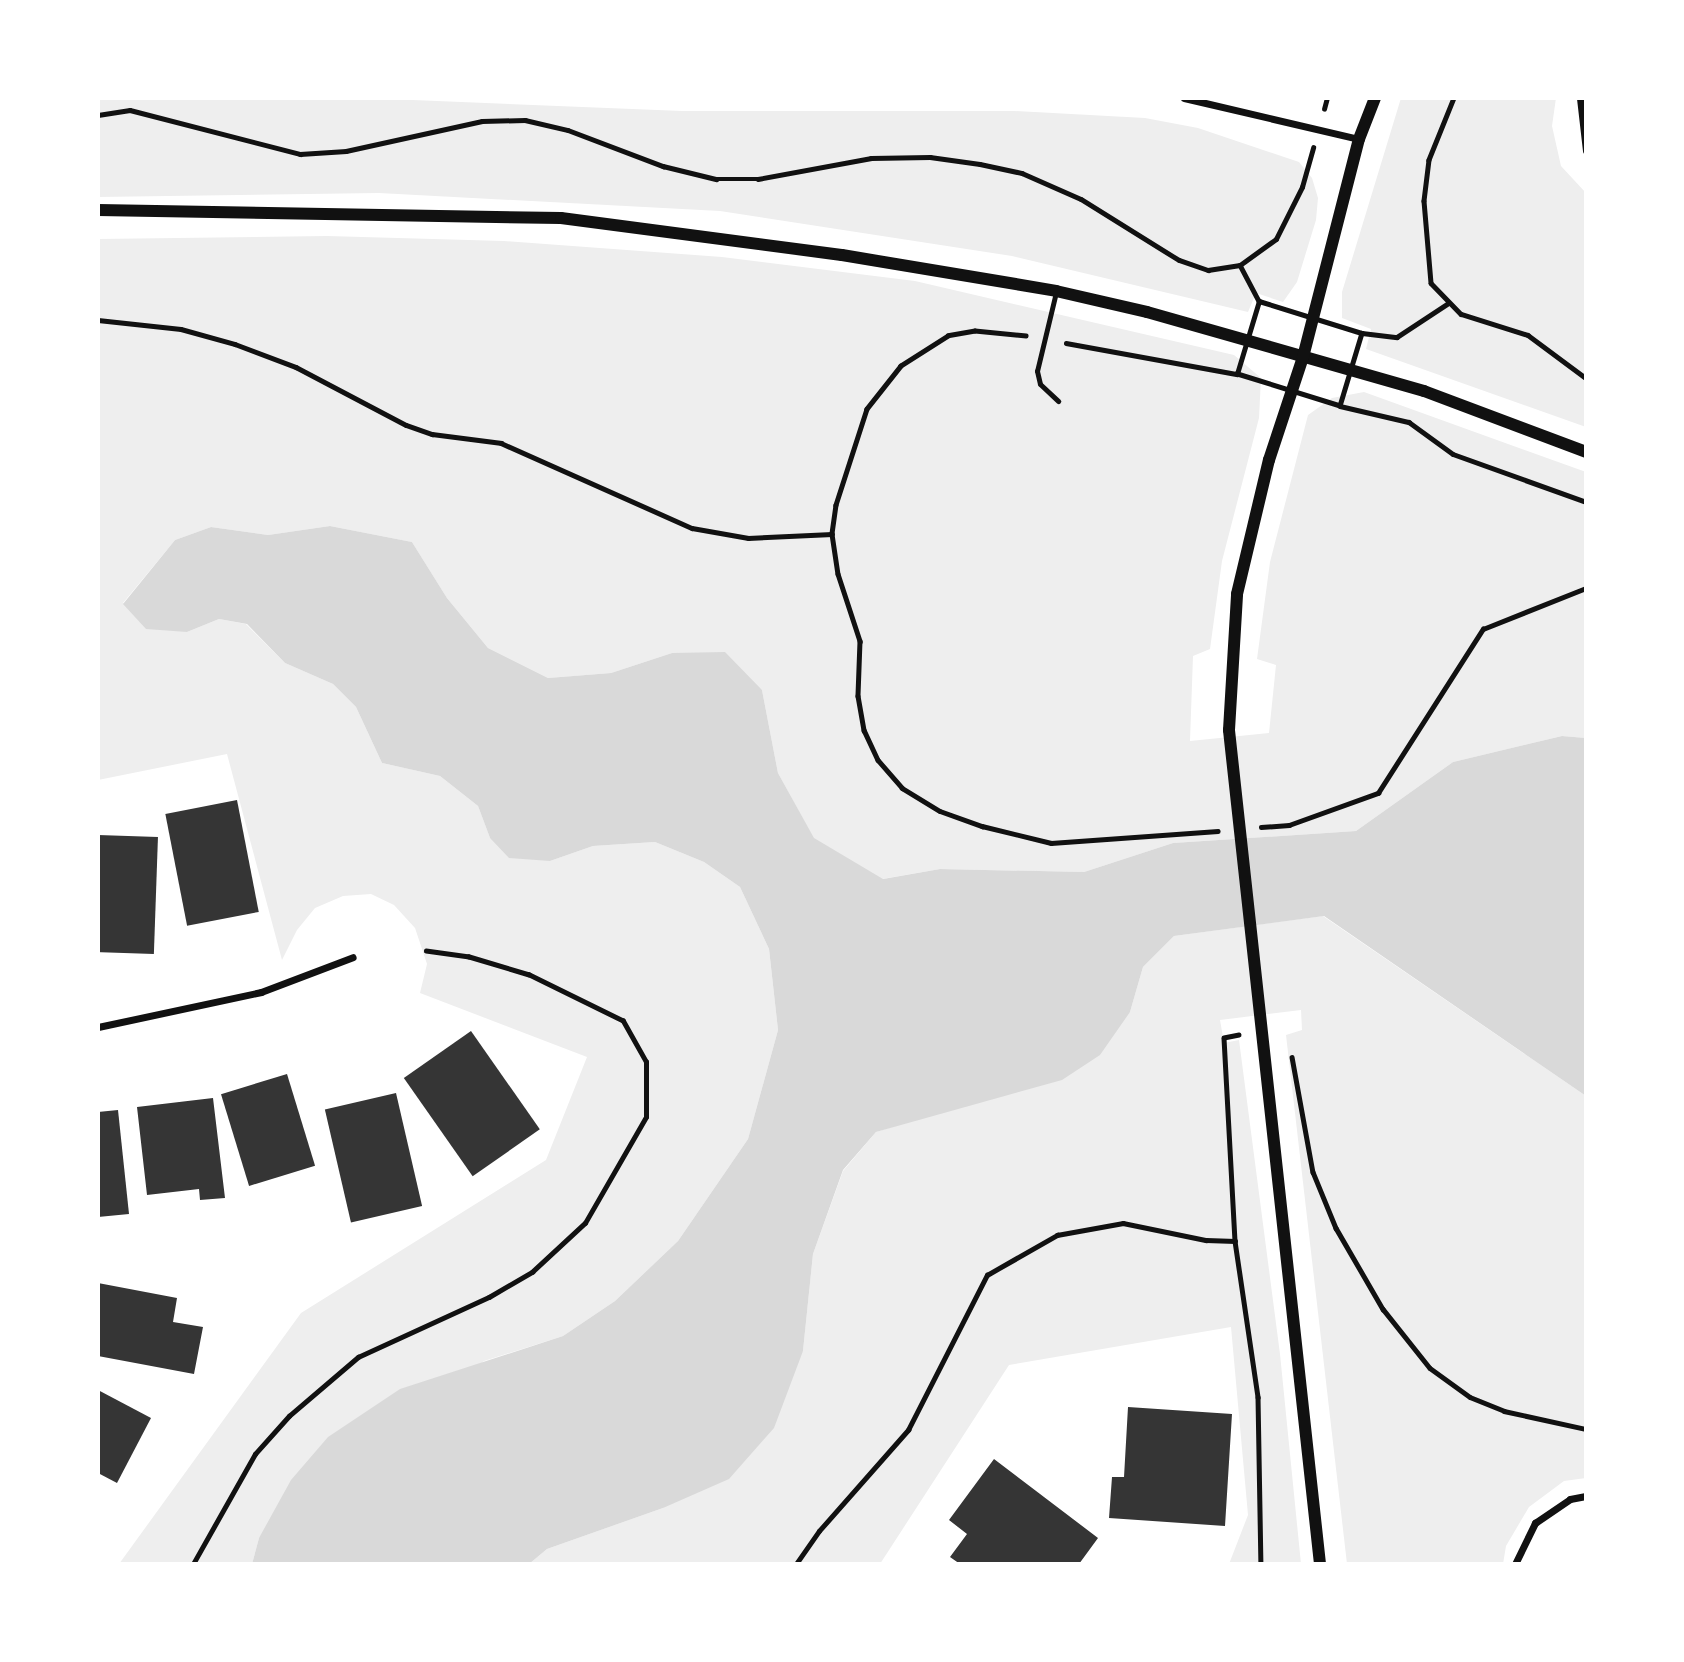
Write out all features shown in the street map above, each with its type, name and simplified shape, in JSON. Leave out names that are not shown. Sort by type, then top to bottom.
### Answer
[{"type":"street","points":[[1184,98],[1359,139]]},
{"type":"street","points":[[1320,1564],[1229,730],[1237,594],[1269,460],[1303,357],[1359,139],[1375,98]]},
{"type":"street","points":[[1580,98],[1586,151]]},
{"type":"street","points":[[98,210],[561,218],[842,255],[1056,291],[1424,391],[1586,452]]},
{"type":"street","points":[[98,1027],[261,992],[353,957]]},
{"type":"street","points":[[1515,1564],[1535,1523],[1570,1499],[1586,1496]]},
{"type":"lane","points":[[1056,291],[1037,371],[1040,384],[1058,401]]},
{"type":"path","points":[[1454,98],[1429,160],[1424,201],[1426,261],[1431,283],[1447,304],[1479,323],[1528,335],[1586,379]]},
{"type":"path","points":[[98,115],[130,110],[300,154],[346,151],[482,121],[525,120],[568,130],[663,166],[716,179],[758,178],[871,158],[942,159],[1022,173],[1080,199],[1195,267],[1240,265],[1276,239],[1302,187],[1318,130]]},
{"type":"path","points":[[1240,265],[1259,301]]},
{"type":"path","points":[[1362,333],[1397,337],[1447,304]]},
{"type":"path","points":[[98,320],[181,329],[235,344],[296,368],[432,434],[475,437],[523,451],[692,528],[721,536],[832,534]]},
{"type":"path","points":[[1223,831],[1051,843],[982,826],[918,800],[878,760],[864,730],[858,696],[860,641],[838,574],[832,534],[836,505],[867,409],[901,366],[948,336],[1001,332],[1237,374]]},
{"type":"path","points":[[1340,406],[1409,422],[1453,454],[1586,502]]},
{"type":"path","points":[[1250,828],[1289,825],[1378,793],[1483,629],[1586,588]]},
{"type":"path","points":[[193,1564],[255,1454],[289,1416],[358,1356],[489,1297],[532,1272],[585,1223],[646,1117],[646,1062],[623,1021],[529,975],[469,957],[426,951]]},
{"type":"path","points":[[1260,1026],[1224,1038],[1235,1241],[1258,1397],[1261,1564]]},
{"type":"path","points":[[1290,1042],[1313,1172],[1336,1228],[1383,1310],[1430,1368],[1471,1397],[1504,1411],[1586,1429]]},
{"type":"path","points":[[796,1564],[819,1531],[908,1430],[987,1275],[1057,1235],[1123,1223],[1206,1240],[1235,1241]]},
{"type":"shaded area","points":[[98,98],[364,98],[682,111],[1014,111],[1145,118],[1198,128],[1299,162],[1312,178],[1318,198],[1316,220],[1297,282],[1283,302],[1256,293],[1248,312],[1012,256],[720,211],[379,193],[98,197]]},
{"type":"shaded area","points":[[1401,98],[1556,98],[1552,126],[1561,166],[1586,193],[1586,427],[1366,349],[1371,329],[1342,318],[1342,292]]},
{"type":"shaded area","points":[[327,236],[504,241],[722,257],[915,281],[1234,355],[1261,378],[1259,418],[1222,561],[1210,649],[1193,656],[1190,741],[1269,733],[1276,665],[1257,659],[1270,562],[1308,415],[1332,398],[1364,392],[1586,472],[1586,738],[1562,736],[1453,762],[1356,831],[1173,843],[1084,872],[940,869],[882,879],[814,839],[778,773],[762,690],[672,653],[611,673],[548,678],[488,648],[447,598],[412,542],[330,526],[268,535],[211,527],[175,540],[123,603],[187,632],[219,619],[246,624],[285,663],[333,684],[356,707],[382,763],[440,776],[478,806],[490,838],[550,861],[593,846],[655,842],[704,862],[740,887],[769,949],[778,1030],[748,1139],[678,1241],[615,1301],[563,1336],[484,1361],[259,1538],[252,1564],[119,1564],[301,1313],[546,1160],[587,1057],[420,993],[427,964],[415,928],[394,905],[371,894],[343,896],[315,908],[297,930],[282,960],[227,754],[98,780],[98,239]]},
{"type":"shaded area","points":[[330,526],[412,542],[447,598],[488,648],[548,678],[611,673],[672,653],[725,652],[762,690],[778,773],[814,838],[883,879],[940,869],[1084,872],[1173,843],[1356,831],[1453,762],[1562,736],[1586,738],[1586,1096],[1324,916],[1174,936],[1143,967],[1130,1012],[1100,1055],[1062,1080],[876,1132],[843,1170],[813,1254],[803,1351],[774,1428],[729,1479],[663,1508],[547,1549],[529,1564],[252,1564],[259,1538],[291,1480],[328,1437],[400,1389],[563,1336],[615,1301],[678,1241],[748,1139],[778,1030],[769,949],[740,887],[704,862],[655,842],[593,846],[550,861],[509,858],[490,838],[478,806],[440,776],[382,763],[356,707],[333,684],[285,663],[247,624],[219,619],[187,632],[146,629],[123,604],[175,540],[211,527],[268,535]]},
{"type":"shaded area","points":[[1323,916],[1586,1096],[1586,1478],[1564,1481],[1529,1507],[1506,1546],[1503,1564],[1347,1564],[1286,1035],[1302,1030],[1301,1010],[1220,1020],[1224,1043],[1239,1040],[1280,1354],[1301,1564],[1229,1564],[1248,1515],[1231,1327],[1009,1365],[880,1564],[529,1564],[547,1549],[663,1508],[803,1351],[813,1254],[843,1171],[876,1132],[968,1103],[1130,1012],[1143,967],[1174,936]]},
{"type":"building","points":[[237,800],[259,912],[187,926],[165,814]]},
{"type":"building","points":[[98,835],[158,837],[154,954],[98,952]]},
{"type":"building","points":[[471,1031],[540,1129],[473,1176],[404,1078]]},
{"type":"building","points":[[287,1074],[315,1166],[249,1186],[221,1094]]},
{"type":"building","points":[[396,1093],[422,1206],[351,1222],[325,1109]]},
{"type":"building","points":[[213,1098],[225,1198],[200,1200],[199,1189],[147,1195],[137,1107]]},
{"type":"building","points":[[118,1110],[129,1214],[98,1217],[98,1112]]},
{"type":"building","points":[[98,1283],[177,1298],[173,1322],[203,1327],[194,1374],[98,1356]]},
{"type":"building","points":[[98,1390],[151,1418],[117,1483],[98,1473]]},
{"type":"building","points":[[1128,1407],[1232,1414],[1225,1526],[1109,1518],[1112,1477],[1124,1477]]},
{"type":"building","points":[[994,1459],[1098,1538],[1079,1564],[960,1564],[950,1557],[967,1534],[949,1520]]}]
